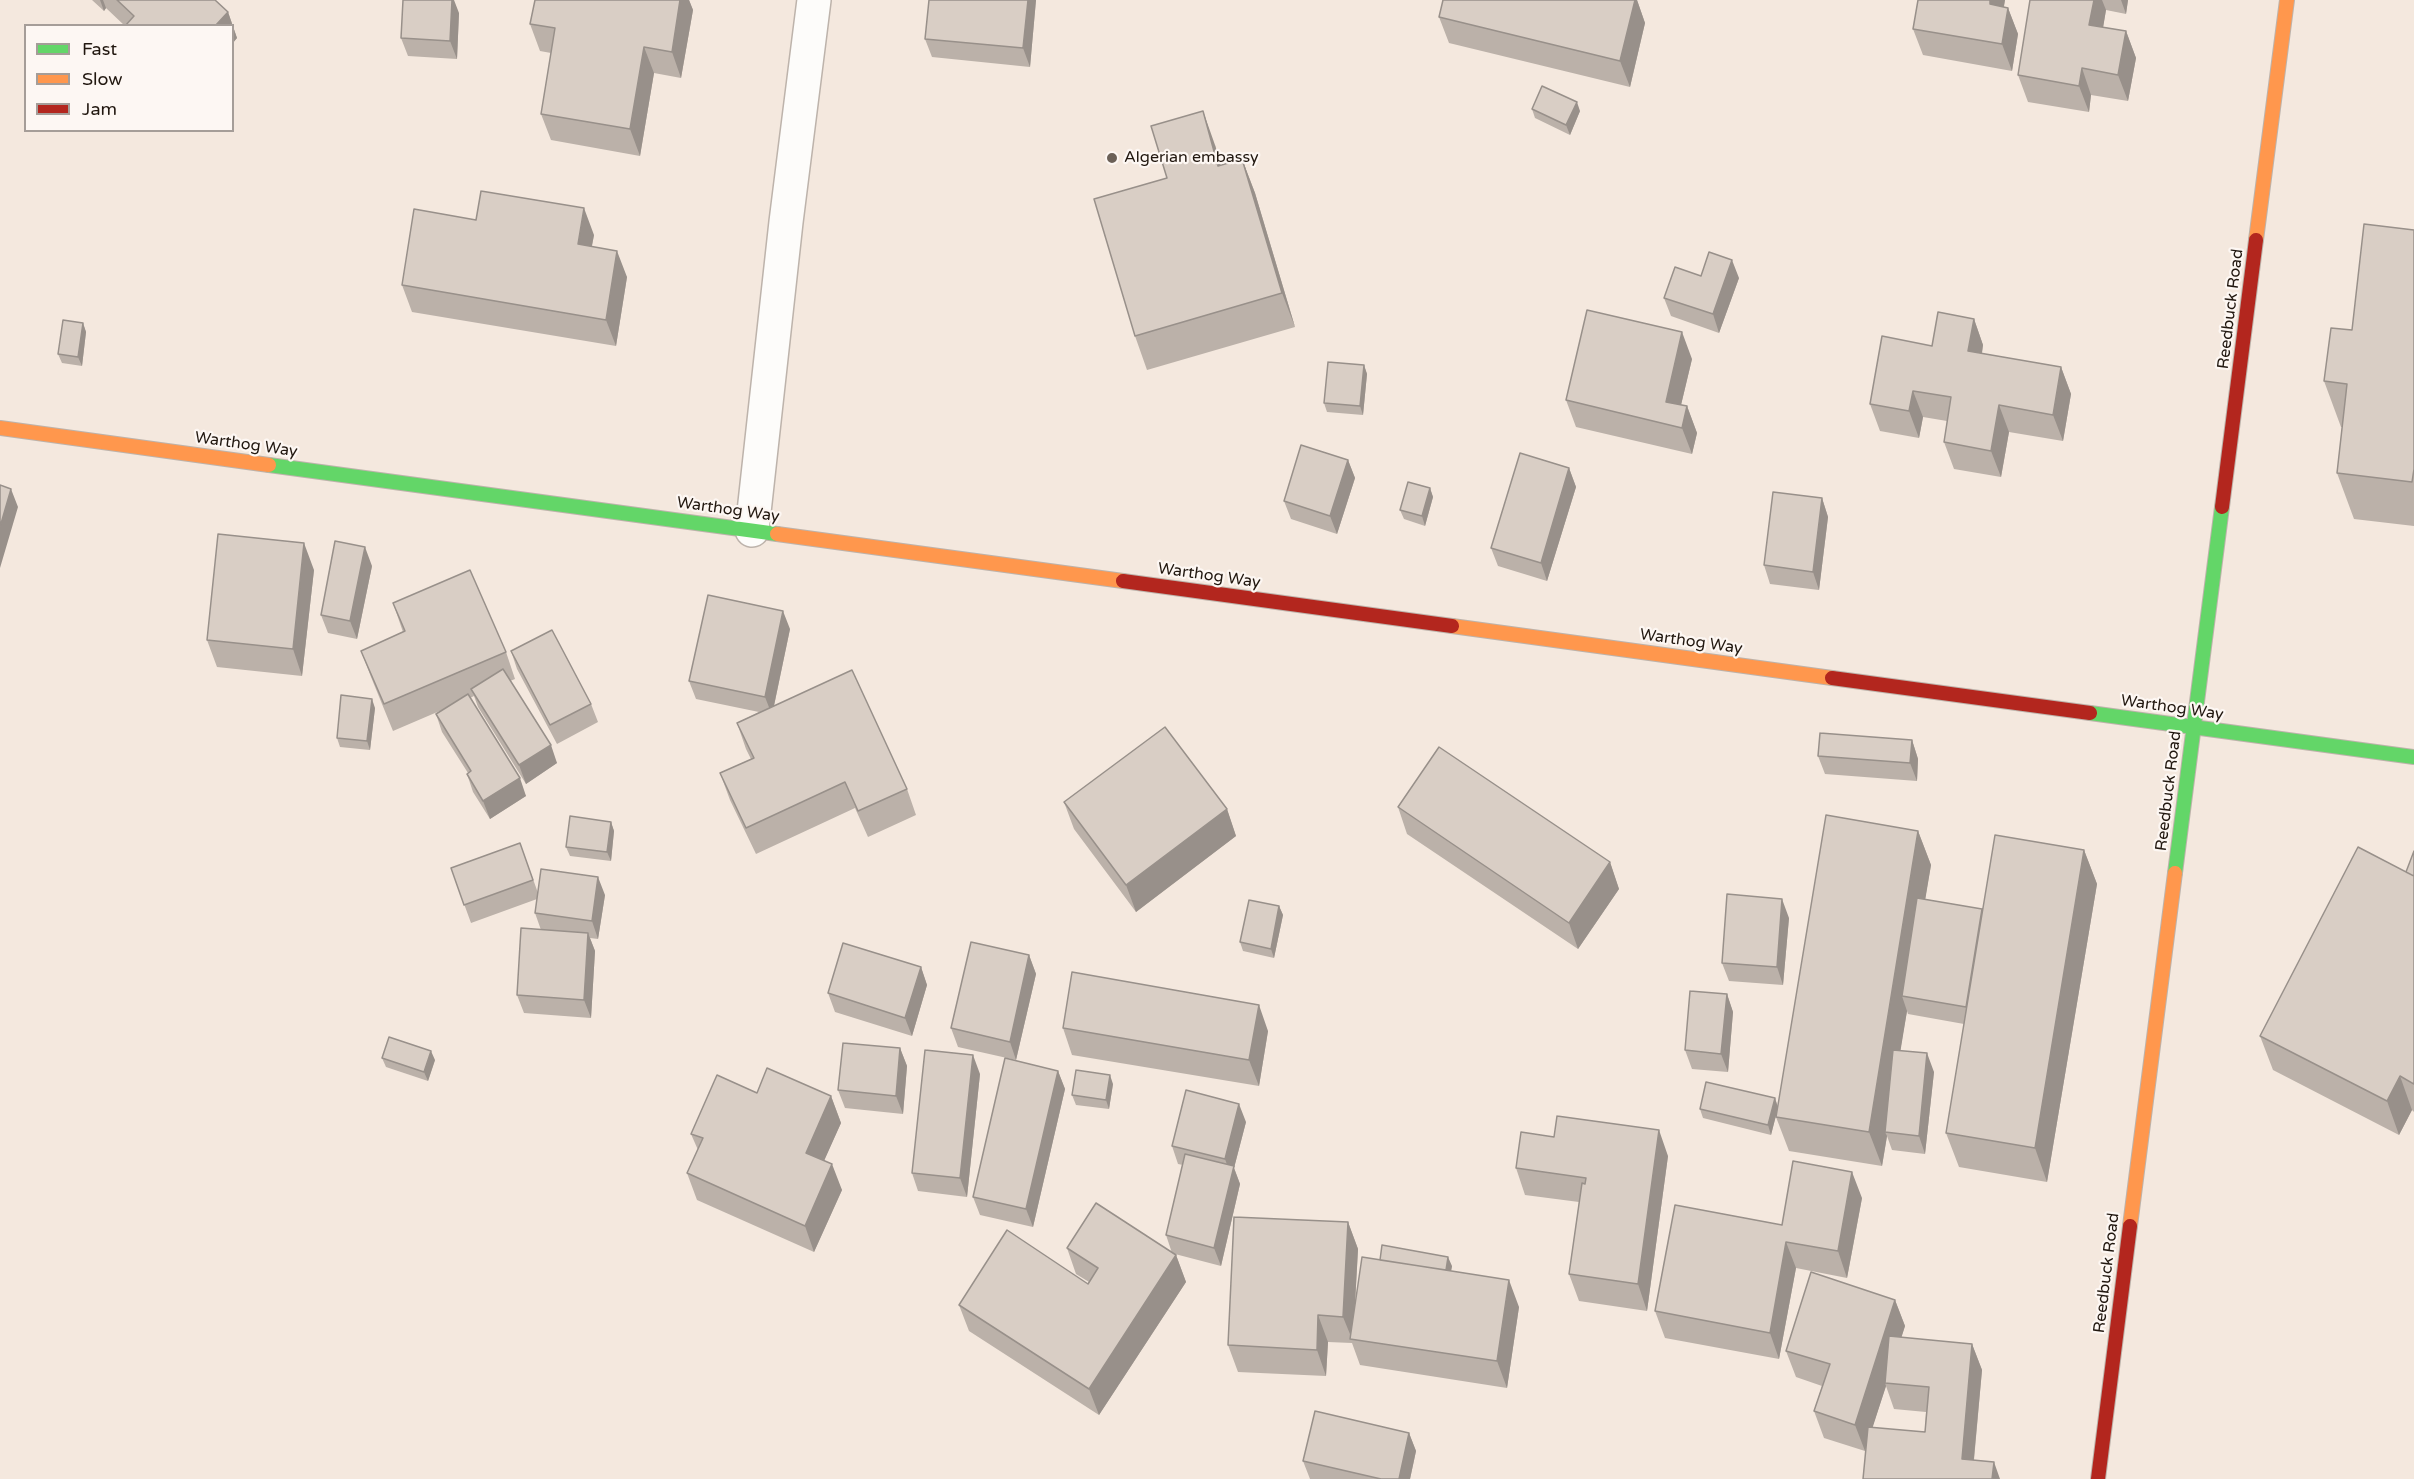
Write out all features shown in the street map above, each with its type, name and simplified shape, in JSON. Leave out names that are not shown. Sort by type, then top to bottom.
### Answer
[{"type":"street","points":[[752,530],[786,222],[814,0]]},
{"type":"street","name":"Reedbuck Road","points":[[2098,1479],[2287,0]]},
{"type":"street","name":"Warthog Way","points":[[0,428],[2414,757]]},
{"type":"building","points":[[117,0],[215,0],[228,12],[217,24],[127,24],[134,16]]},
{"type":"building","points":[[403,0],[452,0],[450,41],[401,38]]},
{"type":"building","points":[[535,0],[680,0],[672,52],[644,47],[630,129],[541,114],[555,28],[530,24]]},
{"type":"building","points":[[929,0],[1028,0],[1023,48],[925,39]]},
{"type":"building","points":[[1443,0],[1635,0],[1620,61],[1439,17]]},
{"type":"building","points":[[1918,0],[1990,0],[1990,4],[2008,8],[2002,44],[1913,29]]},
{"type":"building","points":[[2030,0],[2094,0],[2089,25],[2126,31],[2118,75],[2082,68],[2079,86],[2018,75]]},
{"type":"building","points":[[1542,86],[1577,102],[1566,125],[1532,109]]},
{"type":"building","points":[[1203,111],[1218,166],[1242,159],[1282,293],[1135,336],[1094,199],[1167,178],[1151,126]]},
{"type":"building","points":[[481,191],[584,208],[578,244],[617,251],[606,320],[402,285],[414,209],[476,220]]},
{"type":"building","points":[[2364,224],[2414,230],[2414,469],[2412,482],[2337,473],[2347,384],[2324,381],[2331,328],[2352,330]]},
{"type":"building","points":[[1709,252],[1732,260],[1713,314],[1664,298],[1675,267],[1701,276]]},
{"type":"building","points":[[1587,310],[1682,332],[1666,402],[1687,406],[1682,428],[1566,400]]},
{"type":"building","points":[[1938,312],[1974,319],[1968,351],[2061,367],[2053,415],[1999,405],[1991,451],[1944,442],[1951,397],[1913,391],[1909,411],[1870,404],[1882,336],[1932,346]]},
{"type":"building","points":[[63,320],[83,323],[78,357],[58,354]]},
{"type":"building","points":[[1328,362],[1364,365],[1360,406],[1324,403]]},
{"type":"building","points":[[1301,445],[1348,460],[1330,516],[1284,501]]},
{"type":"building","points":[[1520,453],[1569,468],[1541,563],[1491,548]]},
{"type":"building","points":[[1408,482],[1430,488],[1422,516],[1400,510]]},
{"type":"building","points":[[0,485],[11,489],[0,527]]},
{"type":"building","points":[[1773,492],[1822,498],[1813,572],[1764,565]]},
{"type":"building","points":[[218,534],[304,543],[293,649],[207,640]]},
{"type":"building","points":[[335,541],[365,547],[350,621],[321,615]]},
{"type":"building","points":[[470,570],[506,652],[384,704],[361,651],[405,631],[393,603]]},
{"type":"building","points":[[708,595],[783,611],[765,697],[689,681]]},
{"type":"building","points":[[552,630],[591,704],[550,725],[511,651]]},
{"type":"building","points":[[503,669],[551,745],[519,765],[471,689]]},
{"type":"building","points":[[852,670],[907,789],[858,811],[845,782],[746,828],[720,773],[754,758],[737,723]]},
{"type":"building","points":[[468,694],[520,778],[483,801],[467,774],[471,771],[436,714]]},
{"type":"building","points":[[341,695],[372,699],[367,741],[337,738]]},
{"type":"building","points":[[1165,727],[1227,809],[1126,885],[1064,802]]},
{"type":"building","points":[[1820,733],[1912,740],[1910,763],[1818,756]]},
{"type":"building","points":[[1439,747],[1610,862],[1569,923],[1398,807]]},
{"type":"building","points":[[1826,815],[1918,831],[1869,1132],[1776,1117]]},
{"type":"building","points":[[570,816],[611,822],[607,852],[566,847]]},
{"type":"building","points":[[1995,835],[2084,850],[2035,1148],[1946,1133]]},
{"type":"building","points":[[520,843],[533,880],[464,905],[451,868]]},
{"type":"building","points":[[2358,847],[2414,876],[2414,1084],[2400,1076],[2387,1101],[2260,1036]]},
{"type":"building","points":[[2414,851],[2414,876],[2406,872]]},
{"type":"building","points":[[541,869],[598,877],[592,921],[535,913]]},
{"type":"building","points":[[1727,894],[1782,899],[1777,967],[1722,963]]},
{"type":"building","points":[[1917,898],[1982,909],[1966,1007],[1902,996]]},
{"type":"building","points":[[1249,900],[1279,906],[1271,949],[1240,942]]},
{"type":"building","points":[[521,928],[588,933],[584,1000],[517,995]]},
{"type":"building","points":[[971,942],[1029,955],[1010,1042],[951,1028]]},
{"type":"building","points":[[843,943],[921,967],[905,1018],[828,993]]},
{"type":"building","points":[[1072,972],[1259,1005],[1249,1060],[1063,1028]]},
{"type":"building","points":[[1690,991],[1727,994],[1721,1054],[1685,1050]]},
{"type":"building","points":[[389,1037],[431,1051],[424,1072],[382,1058]]},
{"type":"building","points":[[843,1043],[900,1048],[896,1096],[838,1090]]},
{"type":"building","points":[[925,1050],[973,1055],[960,1178],[912,1173]]},
{"type":"building","points":[[1893,1050],[1927,1053],[1919,1136],[1885,1132]]},
{"type":"building","points":[[1005,1058],[1058,1071],[1026,1209],[973,1197]]},
{"type":"building","points":[[767,1068],[831,1096],[806,1153],[832,1164],[805,1226],[687,1173],[703,1138],[691,1134],[717,1075],[757,1093]]},
{"type":"building","points":[[1076,1070],[1110,1075],[1106,1100],[1072,1095]]},
{"type":"building","points":[[1706,1082],[1775,1098],[1768,1125],[1700,1109]]},
{"type":"building","points":[[1186,1090],[1239,1104],[1225,1159],[1172,1146]]},
{"type":"building","points":[[1557,1116],[1659,1130],[1638,1284],[1569,1274],[1582,1183],[1585,1184],[1586,1178],[1516,1168],[1521,1132],[1554,1137]]},
{"type":"building","points":[[1185,1154],[1234,1166],[1214,1248],[1166,1235]]},
{"type":"building","points":[[1793,1161],[1852,1172],[1838,1251],[1786,1242],[1770,1333],[1655,1311],[1675,1205],[1782,1225]]},
{"type":"building","points":[[1096,1203],[1176,1255],[1089,1389],[959,1305],[1007,1230],[1088,1284],[1098,1268],[1067,1248]]},
{"type":"building","points":[[1234,1217],[1348,1222],[1343,1317],[1318,1315],[1317,1350],[1228,1345]]},
{"type":"building","points":[[1382,1245],[1448,1257],[1446,1270],[1380,1260]]},
{"type":"building","points":[[1362,1257],[1509,1280],[1497,1361],[1350,1339]]},
{"type":"building","points":[[1811,1272],[1895,1300],[1855,1425],[1814,1411],[1830,1364],[1786,1351]]},
{"type":"building","points":[[1889,1336],[1972,1344],[1962,1459],[1994,1462],[1992,1479],[1863,1479],[1868,1427],[1925,1432],[1929,1387],[1885,1383]]},
{"type":"building","points":[[1315,1411],[1409,1433],[1399,1479],[1381,1479],[1303,1461]]},
{"type":"traffic: fast","points":[[269,465],[777,534]]},
{"type":"traffic: fast","points":[[2175,873],[2222,507]]},
{"type":"traffic: fast","points":[[2090,713],[2414,757]]},
{"type":"traffic: slow","points":[[2256,240],[2287,0]]},
{"type":"traffic: slow","points":[[0,428],[269,465]]},
{"type":"traffic: slow","points":[[777,534],[1123,581]]},
{"type":"traffic: slow","points":[[1452,626],[1832,678]]},
{"type":"traffic: slow","points":[[2130,1226],[2175,873]]},
{"type":"traffic: jam","points":[[2222,507],[2256,240]]},
{"type":"traffic: jam","points":[[1123,581],[1452,626]]},
{"type":"traffic: jam","points":[[1832,678],[2090,713]]},
{"type":"traffic: jam","points":[[2098,1479],[2130,1226]]},
{"type":"place","name":"Algerian embassy","points":[[1112,158]]}]
